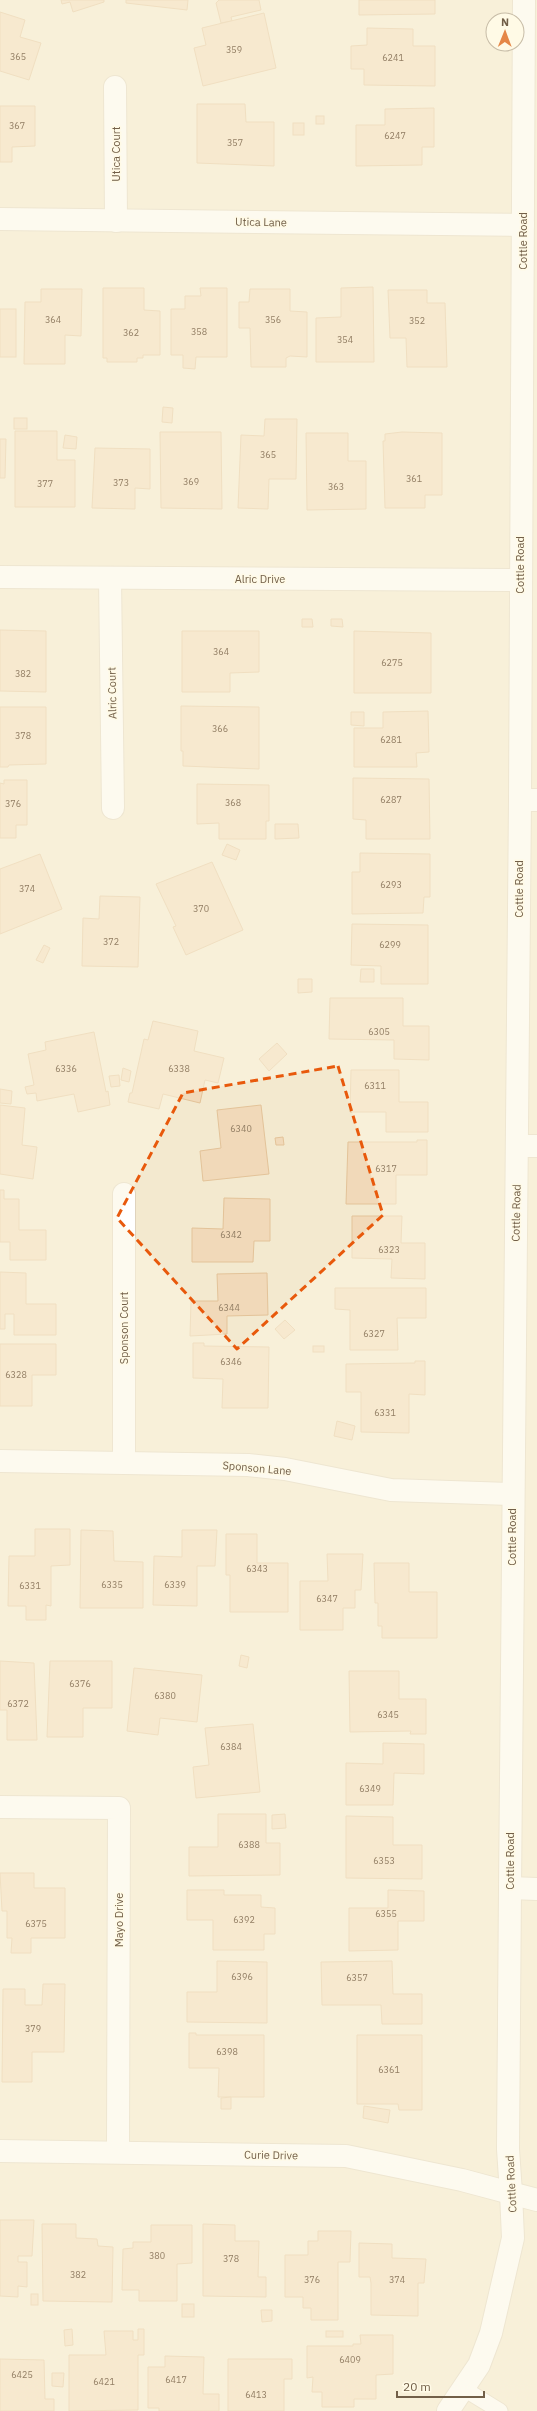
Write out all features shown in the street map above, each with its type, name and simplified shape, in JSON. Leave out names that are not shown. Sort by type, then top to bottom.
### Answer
[{"type":"street","name":"Cottle Road","points":[[448,2411],[479,2365],[491,2333],[514,2238],[508,2149],[513,1494],[527,1146],[528,800],[519,580],[523,225],[530,99],[524,0]]},
{"type":"street","name":"Utica Court","points":[[115,87],[116,221]]},
{"type":"street","name":"Utica Lane","points":[[0,219],[523,225]]},
{"type":"street","name":"Alric Drive","points":[[0,577],[519,580]]},
{"type":"street","name":"Alric Court","points":[[110,578],[113,808]]},
{"type":"street","name":"Sponson Court","points":[[124,1194],[124,1462]]},
{"type":"street","name":"Sponson Lane","points":[[0,1461],[248,1465],[285,1469],[391,1490],[513,1494]]},
{"type":"street","name":"Mayo Drive","points":[[0,1807],[119,1808],[118,2151]]},
{"type":"street","points":[[510,1888],[537,1889]]},
{"type":"street","name":"Curie Drive","points":[[0,2151],[118,2151],[346,2156],[537,2200]]},
{"type":"lane","points":[[464,2389],[500,2411]]},
{"type":"highlighted area","points":[[338,1066],[383,1215],[237,1349],[117,1218],[183,1093]]},
{"type":"shaded area","points":[[0,0],[537,0],[537,2411],[0,2411]]},
{"type":"building","points":[[61,0],[104,0],[104,2],[73,12],[70,2],[62,4]]},
{"type":"building","points":[[126,0],[188,0],[187,10],[126,3]]},
{"type":"building","points":[[219,0],[259,0],[261,10],[231,17],[232,21],[221,23],[216,3]]},
{"type":"building","points":[[359,0],[435,0],[435,14],[359,15]]},
{"type":"building","points":[[0,12],[25,20],[20,37],[41,43],[29,80],[0,71]]},
{"type":"building","points":[[264,13],[276,68],[203,86],[194,48],[206,45],[202,28]]},
{"type":"building","points":[[367,28],[413,29],[413,46],[435,46],[435,86],[364,85],[364,69],[351,69],[351,46],[367,45]]},
{"type":"building","points":[[197,104],[245,104],[246,122],[274,122],[274,166],[197,163]]},
{"type":"building","points":[[0,106],[35,106],[35,146],[12,147],[12,162],[0,162]]},
{"type":"building","points":[[434,108],[434,147],[422,147],[422,165],[356,166],[356,125],[385,125],[385,109]]},
{"type":"building","points":[[316,116],[324,116],[324,124],[316,124]]},
{"type":"building","points":[[293,123],[304,123],[304,135],[293,135]]},
{"type":"building","points":[[373,287],[374,362],[316,362],[316,318],[341,317],[341,288]]},
{"type":"building","points":[[103,288],[144,288],[144,310],[160,311],[160,355],[143,355],[143,358],[137,358],[137,362],[107,362],[107,358],[103,358]]},
{"type":"building","points":[[200,288],[227,288],[227,357],[196,357],[195,369],[183,368],[183,355],[171,355],[171,309],[185,309],[185,296],[201,296]]},
{"type":"building","points":[[41,289],[82,289],[81,336],[65,335],[65,364],[24,364],[25,302],[41,302]]},
{"type":"building","points":[[250,289],[290,289],[290,311],[307,312],[307,357],[290,356],[286,358],[286,367],[251,367],[250,328],[239,328],[239,302],[249,302]]},
{"type":"building","points":[[388,290],[427,290],[427,303],[445,303],[447,367],[407,367],[406,338],[390,338]]},
{"type":"building","points":[[0,309],[16,309],[16,357],[0,357]]},
{"type":"building","points":[[163,407],[173,408],[172,423],[162,422]]},
{"type":"building","points":[[14,418],[27,418],[27,429],[14,429]]},
{"type":"building","points":[[265,419],[297,419],[296,479],[269,479],[268,509],[238,508],[241,435],[264,436]]},
{"type":"building","points":[[15,431],[57,431],[57,460],[75,460],[75,507],[15,507]]},
{"type":"building","points":[[160,432],[221,432],[222,509],[161,508]]},
{"type":"building","points":[[402,432],[442,433],[442,495],[425,495],[425,508],[385,508],[383,441],[385,441],[385,434]]},
{"type":"building","points":[[306,433],[348,433],[348,461],[366,461],[366,509],[307,510]]},
{"type":"building","points":[[65,435],[77,437],[76,449],[63,448]]},
{"type":"building","points":[[0,439],[6,439],[5,478],[0,478]]},
{"type":"building","points":[[95,448],[150,449],[150,489],[135,488],[135,509],[92,508]]},
{"type":"building","points":[[302,619],[312,619],[313,627],[302,627]]},
{"type":"building","points":[[331,619],[342,619],[343,627],[331,626]]},
{"type":"building","points":[[0,630],[46,631],[46,692],[0,691]]},
{"type":"building","points":[[182,631],[259,631],[259,672],[230,673],[230,692],[182,692]]},
{"type":"building","points":[[354,631],[431,633],[431,693],[354,693]]},
{"type":"building","points":[[181,706],[259,707],[259,769],[183,766],[183,751],[181,751]]},
{"type":"building","points":[[0,707],[46,707],[46,764],[9,765],[8,767],[0,767]]},
{"type":"building","points":[[428,711],[429,752],[416,753],[417,767],[354,767],[354,728],[383,728],[383,712]]},
{"type":"building","points":[[351,712],[364,712],[364,726],[351,725]]},
{"type":"building","points":[[353,778],[429,779],[430,839],[366,839],[366,820],[353,819]]},
{"type":"building","points":[[4,780],[27,780],[27,825],[16,825],[16,838],[0,838],[0,783],[4,784]]},
{"type":"building","points":[[197,784],[269,785],[269,821],[266,821],[266,839],[219,839],[219,823],[197,824]]},
{"type":"building","points":[[275,824],[298,824],[299,838],[275,839]]},
{"type":"building","points":[[227,844],[240,850],[236,860],[222,855]]},
{"type":"building","points":[[360,853],[430,854],[430,897],[424,897],[423,913],[352,914],[352,872],[360,872]]},
{"type":"building","points":[[40,854],[62,909],[0,934],[0,869]]},
{"type":"building","points":[[212,862],[243,930],[186,955],[173,927],[176,926],[156,884]]},
{"type":"building","points":[[100,896],[140,897],[138,967],[82,966],[83,918],[99,919]]},
{"type":"building","points":[[352,924],[428,925],[428,984],[381,984],[381,966],[351,965]]},
{"type":"building","points":[[44,945],[50,948],[43,963],[36,960]]},
{"type":"building","points":[[361,969],[374,969],[374,982],[360,982]]},
{"type":"building","points":[[298,979],[312,979],[312,992],[298,993]]},
{"type":"building","points":[[330,998],[403,998],[403,1026],[429,1026],[429,1060],[394,1059],[394,1040],[329,1039]]},
{"type":"building","points":[[153,1021],[198,1031],[194,1051],[224,1058],[218,1083],[205,1080],[200,1103],[163,1094],[159,1109],[128,1102],[130,1093],[132,1093],[144,1039],[148,1040]]},
{"type":"building","points":[[94,1032],[110,1105],[78,1112],[74,1094],[37,1101],[36,1093],[27,1094],[25,1087],[34,1085],[28,1054],[46,1050],[45,1042]]},
{"type":"building","points":[[277,1043],[287,1054],[269,1071],[259,1059]]},
{"type":"building","points":[[123,1068],[131,1071],[129,1082],[121,1080]]},
{"type":"building","points":[[351,1070],[399,1070],[399,1102],[428,1102],[428,1132],[386,1132],[386,1112],[350,1112]]},
{"type":"building","points":[[119,1075],[120,1086],[111,1087],[109,1076]]},
{"type":"building","points":[[0,1089],[12,1091],[11,1104],[0,1103]]},
{"type":"building","points":[[0,1105],[25,1108],[22,1145],[37,1147],[33,1179],[0,1174]]},
{"type":"building","points":[[261,1105],[269,1174],[203,1181],[200,1151],[221,1148],[217,1110]]},
{"type":"building","points":[[283,1137],[284,1145],[276,1145],[275,1138]]},
{"type":"building","points":[[417,1140],[427,1140],[427,1175],[396,1175],[396,1204],[346,1204],[348,1142],[417,1142]]},
{"type":"building","points":[[0,1190],[4,1190],[4,1199],[19,1199],[19,1230],[46,1230],[46,1260],[10,1260],[10,1242],[0,1242]]},
{"type":"building","points":[[224,1198],[270,1199],[270,1241],[254,1241],[253,1262],[192,1262],[192,1228],[223,1229]]},
{"type":"building","points":[[352,1216],[402,1216],[401,1243],[425,1243],[425,1279],[391,1278],[392,1259],[352,1258]]},
{"type":"building","points":[[0,1272],[26,1273],[26,1304],[56,1304],[56,1335],[14,1335],[14,1314],[5,1314],[5,1329],[0,1329]]},
{"type":"building","points":[[267,1273],[268,1315],[227,1316],[227,1334],[190,1336],[191,1301],[218,1301],[217,1274]]},
{"type":"building","points":[[335,1288],[426,1288],[426,1318],[397,1318],[398,1350],[350,1350],[350,1310],[335,1309]]},
{"type":"building","points":[[285,1320],[295,1330],[284,1339],[275,1329]]},
{"type":"building","points":[[193,1343],[204,1343],[204,1346],[269,1347],[268,1408],[222,1408],[223,1379],[193,1378]]},
{"type":"building","points":[[0,1344],[56,1344],[56,1375],[32,1375],[32,1406],[0,1406]]},
{"type":"building","points":[[313,1346],[324,1346],[324,1352],[313,1352]]},
{"type":"building","points":[[415,1361],[425,1361],[425,1395],[409,1394],[409,1433],[361,1432],[361,1392],[346,1392],[346,1364],[415,1363]]},
{"type":"building","points":[[337,1421],[355,1426],[352,1440],[334,1436]]},
{"type":"building","points":[[35,1529],[70,1529],[70,1565],[51,1566],[51,1606],[46,1605],[46,1620],[26,1620],[26,1606],[8,1606],[9,1556],[35,1556]]},
{"type":"building","points":[[81,1530],[113,1531],[114,1561],[143,1562],[143,1608],[80,1608]]},
{"type":"building","points":[[182,1530],[217,1530],[215,1566],[197,1566],[197,1606],[153,1605],[154,1556],[182,1557]]},
{"type":"building","points":[[226,1534],[257,1534],[257,1563],[288,1563],[288,1612],[230,1612],[230,1575],[226,1575]]},
{"type":"building","points":[[327,1554],[363,1554],[361,1590],[355,1590],[355,1608],[343,1608],[343,1630],[300,1630],[300,1581],[328,1581]]},
{"type":"building","points":[[374,1563],[409,1563],[409,1592],[437,1592],[437,1638],[382,1638],[382,1626],[378,1626],[378,1603],[375,1603]]},
{"type":"building","points":[[241,1655],[249,1657],[247,1668],[239,1666]]},
{"type":"building","points":[[0,1661],[34,1663],[37,1740],[7,1740],[7,1710],[0,1710]]},
{"type":"building","points":[[50,1661],[112,1661],[112,1708],[83,1708],[83,1737],[47,1737]]},
{"type":"building","points":[[134,1668],[202,1675],[197,1722],[160,1718],[158,1735],[127,1731]]},
{"type":"building","points":[[349,1671],[399,1671],[399,1699],[426,1699],[426,1734],[410,1734],[411,1731],[350,1732]]},
{"type":"building","points":[[253,1724],[260,1792],[196,1798],[193,1767],[209,1765],[205,1728]]},
{"type":"building","points":[[383,1743],[424,1744],[424,1774],[394,1773],[393,1805],[346,1805],[346,1763],[383,1764]]},
{"type":"building","points":[[218,1814],[266,1814],[266,1843],[280,1843],[280,1875],[189,1876],[189,1847],[218,1847]]},
{"type":"building","points":[[285,1814],[286,1828],[272,1829],[272,1815]]},
{"type":"building","points":[[346,1816],[393,1817],[393,1845],[422,1845],[422,1879],[346,1878]]},
{"type":"building","points":[[0,1873],[34,1873],[34,1888],[65,1888],[65,1938],[31,1938],[31,1953],[11,1953],[12,1938],[7,1938],[7,1911],[2,1911]]},
{"type":"building","points":[[187,1890],[224,1890],[224,1895],[261,1895],[261,1907],[275,1908],[275,1934],[264,1934],[264,1950],[213,1950],[213,1920],[187,1920]]},
{"type":"building","points":[[388,1890],[424,1891],[424,1921],[398,1921],[398,1950],[349,1951],[349,1908],[388,1908]]},
{"type":"building","points":[[217,1961],[267,1962],[267,2023],[187,2022],[187,1992],[217,1992]]},
{"type":"building","points":[[392,1961],[393,1994],[422,1994],[422,2024],[382,2024],[381,2005],[322,2005],[321,1962]]},
{"type":"building","points":[[43,1984],[65,1984],[64,2052],[32,2052],[32,2082],[2,2082],[3,1989],[25,1989],[25,2005],[42,2005]]},
{"type":"building","points":[[189,2033],[196,2033],[196,2035],[264,2035],[264,2097],[218,2097],[219,2068],[189,2068]]},
{"type":"building","points":[[357,2035],[422,2035],[422,2110],[399,2110],[398,2104],[357,2104]]},
{"type":"building","points":[[231,2097],[231,2109],[221,2109],[221,2098]]},
{"type":"building","points":[[364,2106],[390,2110],[388,2123],[363,2118]]},
{"type":"building","points":[[0,2220],[34,2220],[32,2256],[18,2256],[18,2262],[27,2262],[27,2287],[18,2286],[18,2297],[0,2296]]},
{"type":"building","points":[[42,2224],[76,2224],[76,2238],[97,2239],[98,2246],[113,2247],[112,2302],[43,2301]]},
{"type":"building","points":[[203,2224],[235,2225],[235,2241],[259,2241],[258,2277],[266,2277],[266,2297],[203,2296]]},
{"type":"building","points":[[151,2225],[192,2225],[192,2263],[177,2264],[177,2301],[139,2301],[139,2290],[122,2290],[123,2249],[133,2248],[133,2242],[151,2242]]},
{"type":"building","points":[[318,2231],[351,2231],[350,2262],[338,2262],[338,2320],[311,2320],[311,2308],[303,2308],[303,2297],[285,2297],[285,2255],[308,2255],[308,2241],[318,2241]]},
{"type":"building","points":[[359,2243],[392,2244],[392,2258],[426,2259],[424,2283],[418,2283],[418,2316],[371,2315],[370,2277],[359,2277]]},
{"type":"building","points":[[31,2294],[38,2294],[38,2305],[31,2305]]},
{"type":"building","points":[[182,2304],[194,2304],[194,2317],[182,2317]]},
{"type":"building","points":[[261,2310],[272,2310],[272,2321],[262,2322]]},
{"type":"building","points":[[72,2329],[73,2345],[65,2346],[64,2330]]},
{"type":"building","points":[[138,2329],[144,2329],[144,2355],[138,2355],[138,2410],[69,2411],[69,2355],[106,2355],[104,2331],[133,2331],[133,2340],[138,2340]]},
{"type":"building","points":[[326,2331],[343,2331],[343,2337],[326,2337]]},
{"type":"building","points":[[360,2335],[393,2335],[393,2374],[376,2375],[376,2399],[354,2399],[354,2407],[322,2407],[322,2392],[312,2392],[313,2377],[307,2378],[307,2346],[353,2346],[353,2344],[361,2344]]},
{"type":"building","points":[[165,2356],[204,2357],[203,2394],[219,2394],[219,2411],[159,2411],[159,2408],[148,2408],[148,2367],[165,2367]]},
{"type":"building","points":[[0,2359],[44,2360],[45,2399],[54,2399],[54,2411],[0,2411]]},
{"type":"building","points":[[228,2359],[292,2359],[292,2379],[284,2379],[284,2411],[228,2411]]},
{"type":"building","points":[[52,2373],[64,2373],[63,2387],[52,2386]]}]
